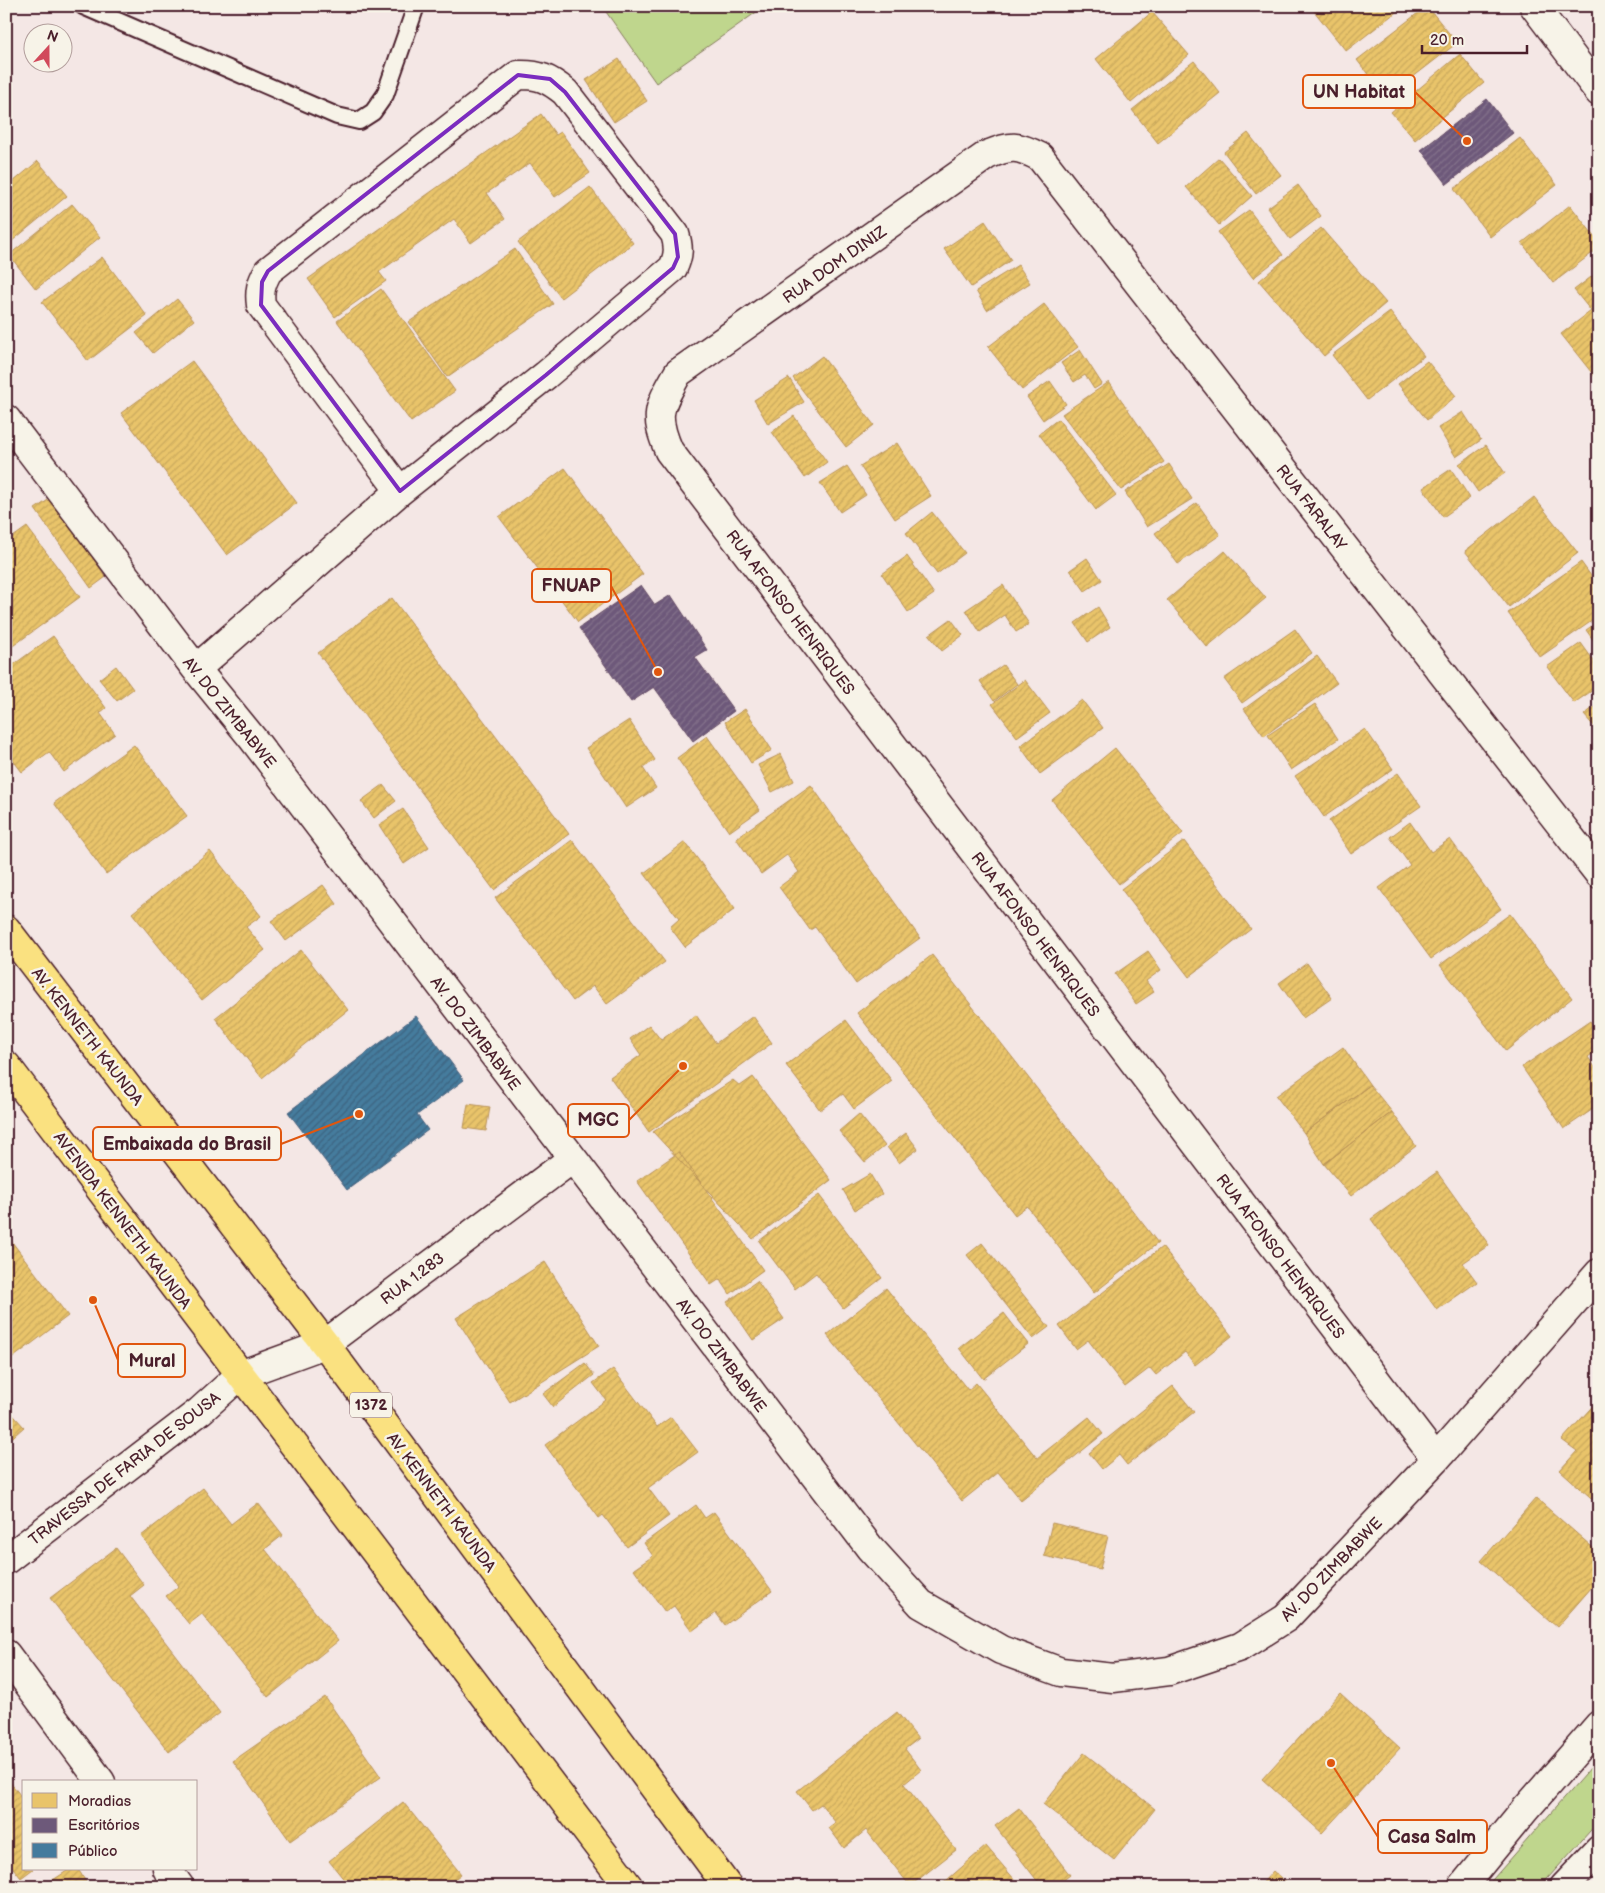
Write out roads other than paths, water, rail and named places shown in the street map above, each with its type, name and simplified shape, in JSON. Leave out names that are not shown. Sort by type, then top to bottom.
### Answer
[{"type":"main road","name":"AV. KENNETH KAUNDA","points":[[6,929],[325,1344],[728,1887]]},
{"type":"main road","name":"AVENIDA KENNETH KAUNDA","points":[[6,1065],[240,1375]]},
{"type":"main road","points":[[240,1375],[629,1887]]},
{"type":"street","points":[[1534,6],[1599,92]]},
{"type":"street","points":[[196,669],[400,491],[554,368],[673,268],[678,257],[679,247],[675,234],[565,92],[550,78],[535,74],[518,75],[268,271],[262,282],[259,291],[260,305],[400,491]]},
{"type":"street","name":"RUA DOM DINIZ","points":[[662,400],[678,374],[987,156],[1003,148],[1020,147]]},
{"type":"street","name":"RUA FARALAY","points":[[1020,147],[1040,157],[1599,874]]},
{"type":"street","name":"RUA AFONSO HENRIQUES","points":[[662,400],[658,426],[668,451],[1436,1459]]},
{"type":"street","name":"AV. DO ZIMBABWE","points":[[6,419],[196,669],[253,738],[870,1548],[921,1604],[1001,1650],[1061,1672],[1113,1678],[1169,1671],[1240,1647],[1286,1618],[1436,1459],[1599,1273]]},
{"type":"street","name":"RUA 1.283","points":[[240,1375],[325,1344],[572,1159]]},
{"type":"street","name":"TRAVESSA DE FARIA DE SOUSA","points":[[6,1560],[200,1411],[240,1375]]},
{"type":"street","points":[[6,1654],[100,1780]]},
{"type":"street","points":[[1462,1887],[1524,1811],[1599,1725]]},
{"type":"street","points":[[1564,1887],[1599,1850]]},
{"type":"street","points":[[168,1870],[180,1887]]},
{"type":"lane","points":[[83,6],[337,116],[359,121],[374,112],[385,95],[416,6]]},
{"type":"place","name":"UN Habitat","points":[[1467,141]]},
{"type":"place","name":"FNUAP","points":[[658,672]]},
{"type":"place","name":"MGC","points":[[683,1066]]},
{"type":"place","name":"Embaixada do Brasil","points":[[359,1114]]},
{"type":"place","name":"Mural","points":[[93,1300]]},
{"type":"place","name":"Casa Salm","points":[[1331,1763]]}]
